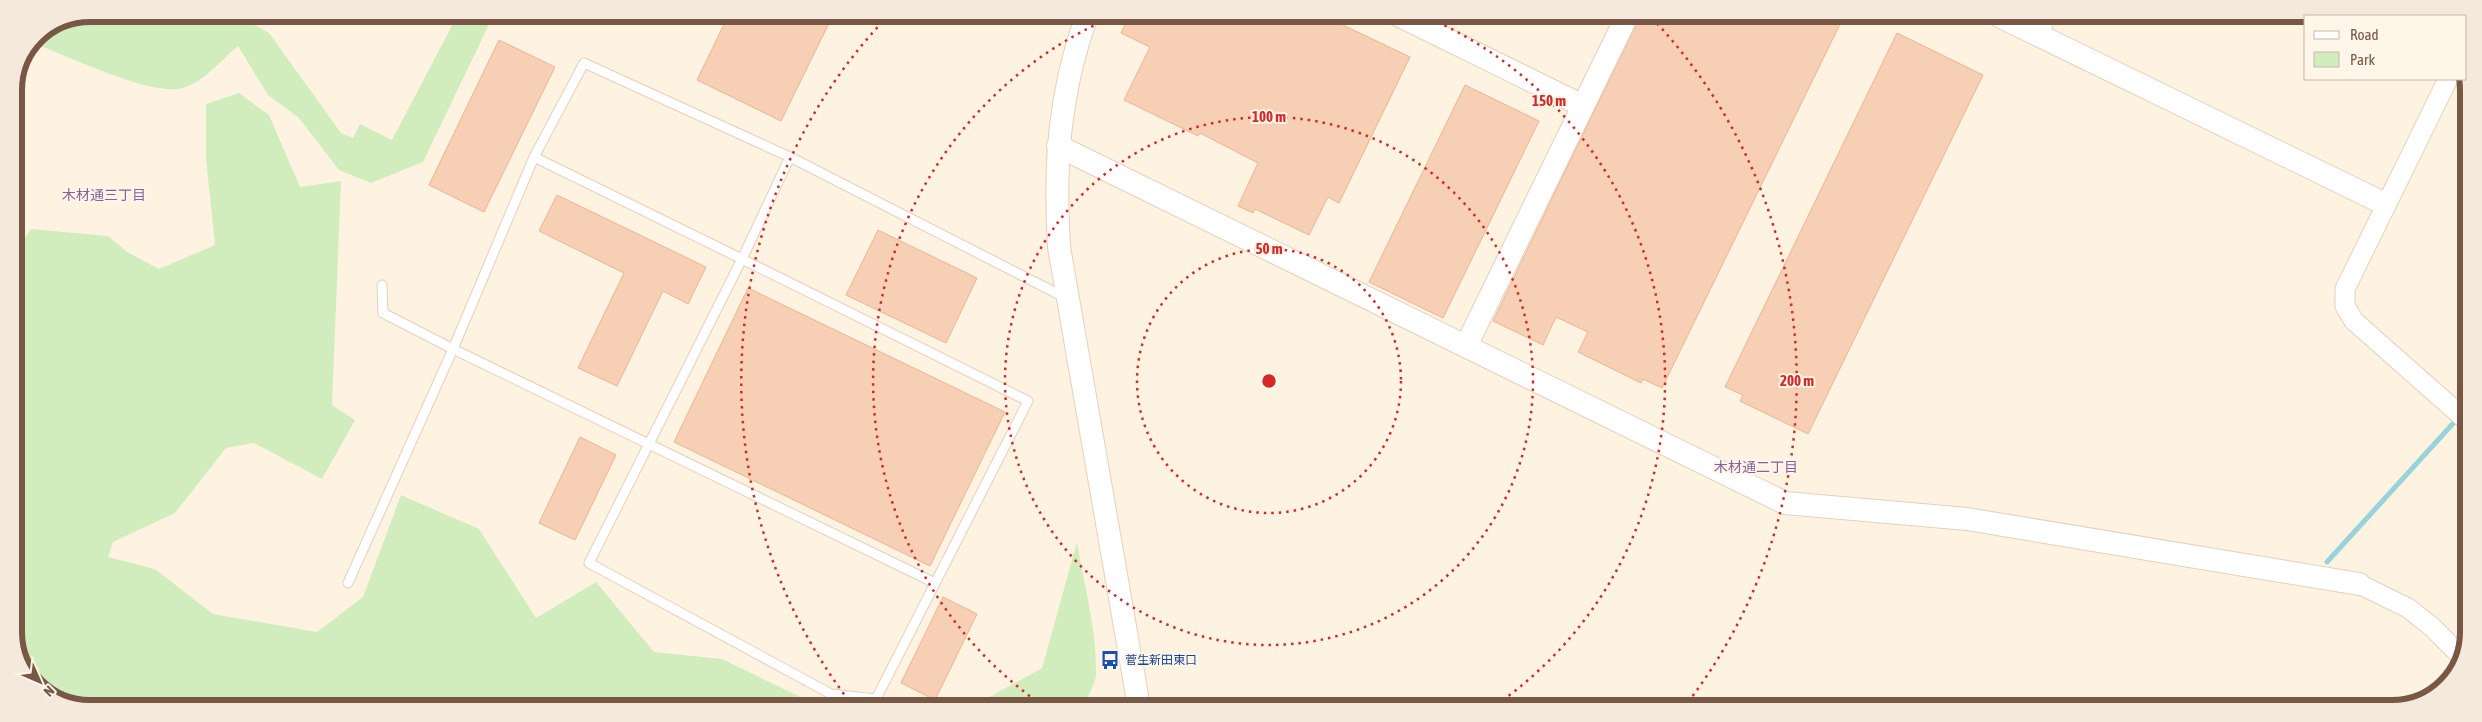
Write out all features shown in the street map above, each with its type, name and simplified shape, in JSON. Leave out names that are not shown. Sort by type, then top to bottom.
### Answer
[{"type":"street","points":[[1084,22],[1063,100],[1058,146],[1056,207],[1059,247],[1138,700]]},
{"type":"street","points":[[1412,22],[1583,106]]},
{"type":"street","points":[[1466,346],[1624,22]]},
{"type":"street","points":[[2026,22],[2040,25],[2385,204]]},
{"type":"street","points":[[2447,80],[2385,204],[2345,289],[2345,306],[2354,321],[2460,415]]},
{"type":"street","points":[[1058,146],[1785,503],[1968,519],[2359,584],[2408,608],[2432,627],[2456,652]]},
{"type":"lane","points":[[348,583],[453,349],[534,157],[584,63],[790,157],[1067,299]]},
{"type":"lane","points":[[534,157],[742,259],[1028,401],[876,699],[832,694],[589,563],[742,259],[790,157]]},
{"type":"lane","points":[[382,286],[383,313],[453,349],[936,583]]},
{"type":"green space","points":[[90,22],[249,22],[269,33],[341,133],[353,138],[360,124],[392,140],[454,22],[490,22],[423,162],[371,183],[339,170],[298,117],[268,95],[238,46],[198,81],[183,88],[169,89],[130,81],[39,46],[53,34],[64,28]]},
{"type":"green space","points":[[239,93],[269,115],[300,187],[341,181],[332,405],[355,420],[322,479],[254,443],[226,448],[175,513],[113,542],[108,557],[155,569],[213,614],[317,632],[363,597],[401,495],[479,529],[536,618],[596,582],[654,652],[722,659],[807,700],[90,700],[64,694],[42,680],[28,658],[23,636],[22,242],[31,229],[108,236],[127,252],[159,269],[215,245],[206,158],[206,104]]},
{"type":"green space","points":[[1077,542],[1096,657],[1096,678],[1088,700],[984,700],[1042,668]]},
{"type":"building","points":[[725,22],[830,22],[781,121],[697,80]]},
{"type":"building","points":[[1126,22],[1337,22],[1410,57],[1339,203],[1328,197],[1309,235],[1255,209],[1253,213],[1238,206],[1258,163],[1200,133],[1198,136],[1124,100],[1150,47],[1121,33]]},
{"type":"building","points":[[1637,22],[1841,22],[1662,388],[1643,379],[1641,383],[1578,352],[1588,332],[1556,317],[1543,345],[1493,321]]},
{"type":"building","points":[[1897,33],[1983,75],[1808,434],[1740,401],[1743,395],[1725,387]]},
{"type":"building","points":[[499,40],[555,67],[484,212],[429,185]]},
{"type":"building","points":[[1465,85],[1539,121],[1443,318],[1369,282]]},
{"type":"building","points":[[557,195],[706,267],[688,304],[663,291],[617,386],[578,368],[624,273],[539,231]]},
{"type":"building","points":[[878,230],[977,278],[946,343],[846,295]]},
{"type":"building","points":[[748,288],[1005,412],[930,566],[674,442]]},
{"type":"building","points":[[580,437],[616,455],[575,540],[539,523]]},
{"type":"building","points":[[943,597],[977,614],[935,700],[901,683]]},
{"type":"waterway","points":[[2327,562],[2458,418]]},
{"type":"place","name":"菅生新田東口","points":[[1110,660]]},
{"type":"district","name":"木材通三丁目","points":[[104,195]]},
{"type":"district","name":"木材通二丁目","points":[[1756,467]]}]
